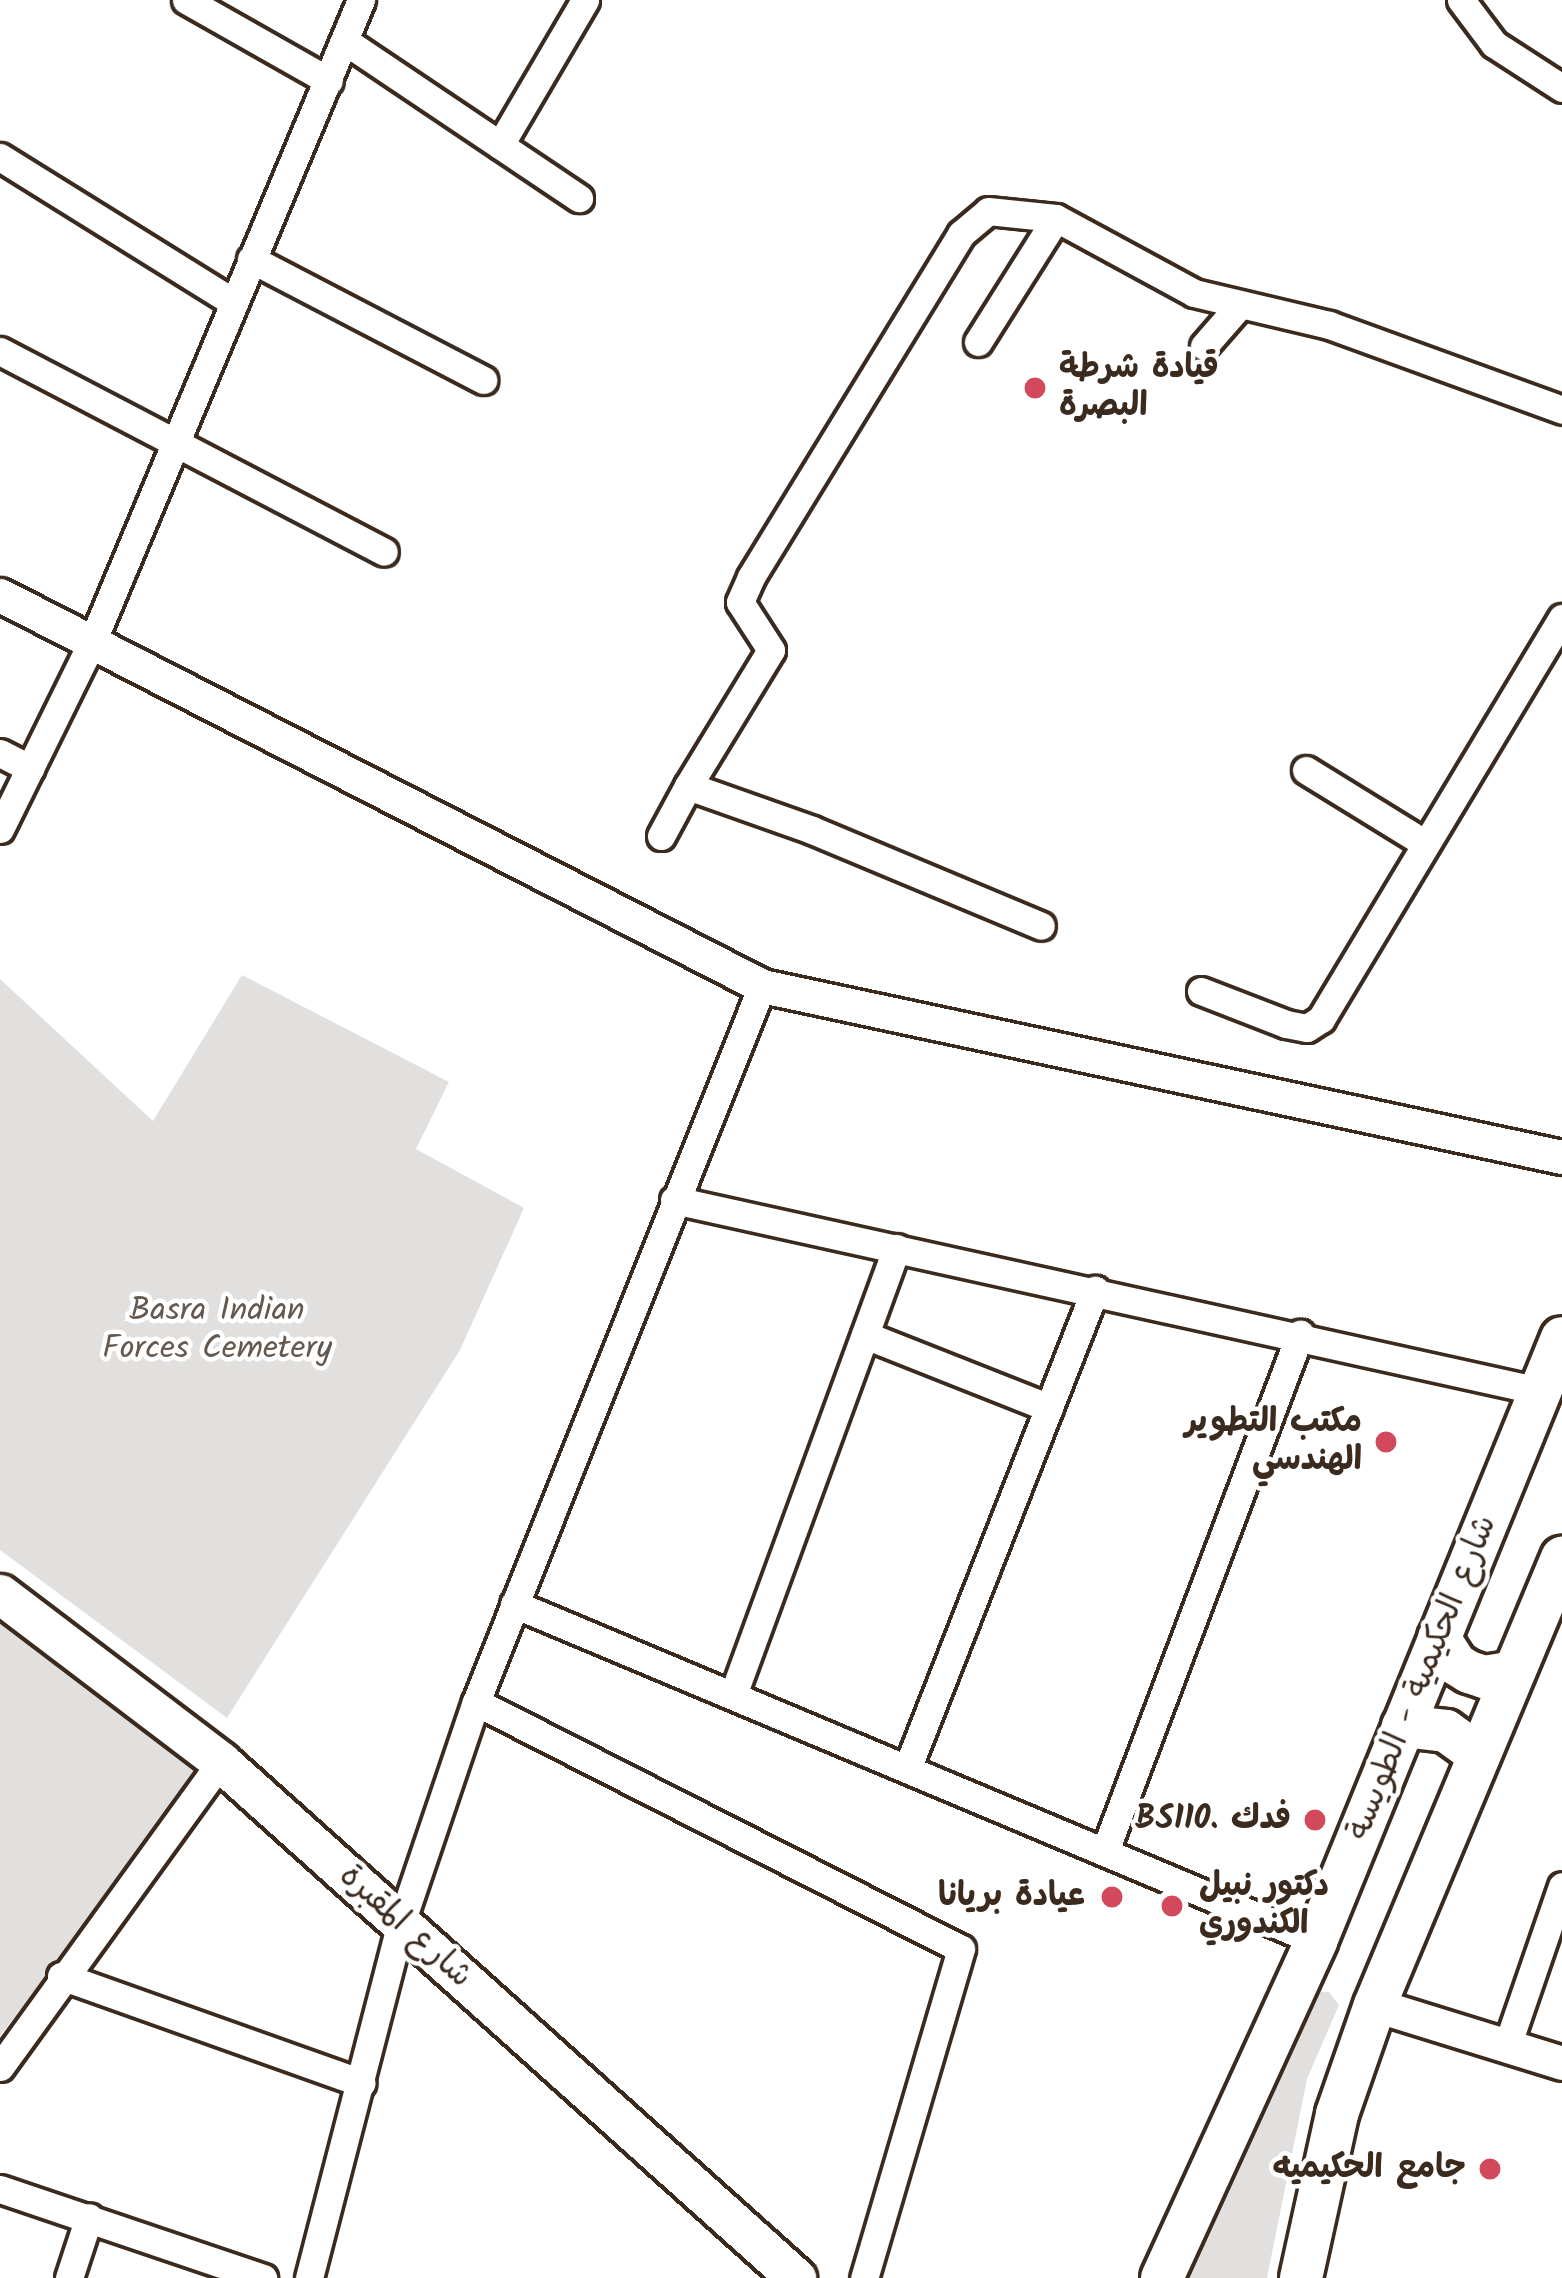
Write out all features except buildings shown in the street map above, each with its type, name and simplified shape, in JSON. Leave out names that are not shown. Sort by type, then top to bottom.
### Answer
[{"type":"main road","name":"شارع الحكيمية - الطويسة","points":[[1162,2278],[1316,1941],[1562,1338]]},
{"type":"main road","points":[[1301,2278],[1337,2114],[1375,2005],[1562,1557]]},
{"type":"main road","name":"شارع المقبرة","points":[[0,1594],[221,1762],[796,2278]]},
{"type":"main road","points":[[1439,1638],[1456,1664],[1469,1672],[1484,1677],[1514,1672]]},
{"type":"main road","points":[[1403,1726],[1446,1731],[1480,1755]]},
{"type":"street","points":[[186,0],[329,82]]},
{"type":"street","points":[[0,829],[93,640],[361,0]]},
{"type":"street","points":[[500,145],[585,0]]},
{"type":"street","points":[[1461,0],[1494,44],[1562,88]]},
{"type":"street","points":[[345,41],[579,198]]},
{"type":"street","points":[[0,157],[233,302]]},
{"type":"street","points":[[661,836],[771,650],[740,602],[751,577],[961,234],[988,211],[1056,218],[1194,293],[1329,326],[1562,410]]},
{"type":"street","points":[[978,342],[1056,218]]},
{"type":"street","points":[[251,259],[483,380]]},
{"type":"street","points":[[1204,346],[1240,306]]},
{"type":"street","points":[[0,351],[384,552]]},
{"type":"street","points":[[0,595],[762,986],[1562,1157]]},
{"type":"street","points":[[1201,991],[1307,1028],[1321,1019],[1562,618]]},
{"type":"street","points":[[0,753],[30,768]]},
{"type":"street","points":[[1306,770],[1424,843]]},
{"type":"street","points":[[688,786],[812,830],[1041,926]]},
{"type":"street","points":[[308,2278],[401,1923],[476,1702],[762,986]]},
{"type":"street","points":[[674,1200],[1300,1334],[1540,1391]]},
{"type":"street","points":[[733,1695],[897,1248]]},
{"type":"street","points":[[907,1768],[1095,1290]]},
{"type":"street","points":[[1105,1851],[1300,1334]]},
{"type":"street","points":[[865,1335],[1048,1408]]},
{"type":"street","points":[[514,1604],[1316,1941]]},
{"type":"street","points":[[476,1702],[961,1949],[864,2278]]},
{"type":"street","points":[[0,2067],[61,1976],[221,1762]]},
{"type":"street","points":[[1507,2046],[1562,1886]]},
{"type":"street","points":[[61,1976],[361,2083]]},
{"type":"street","points":[[1375,2005],[1562,2063]]},
{"type":"street","points":[[0,2189],[263,2278]]},
{"type":"street","points":[[69,2278],[89,2217]]},
{"type":"green space","name":"Basra Indian Forces Cemetery","points":[[242,975],[449,1082],[416,1149],[524,1208],[460,1350],[227,1718],[0,1550],[0,979],[153,1121]]},
{"type":"green space","points":[[0,1609],[203,1770],[0,2036]]},
{"type":"green space","points":[[1313,1992],[1329,1992],[1339,2005],[1307,2079],[1267,2278],[1182,2278]]},
{"type":"place","name":"قيادة شرطة البصرة","points":[[1035,388]]},
{"type":"place","name":"مكتب التطوير الهندسي","points":[[1386,1442]]},
{"type":"place","name":"BS110. فدك","points":[[1315,1820]]},
{"type":"place","name":"عيادة بريانا","points":[[1112,1897]]},
{"type":"place","name":"دكتور نبيل الكندوري","points":[[1172,1906]]},
{"type":"place","name":"جامع الحكيميه","points":[[1490,2169]]}]
